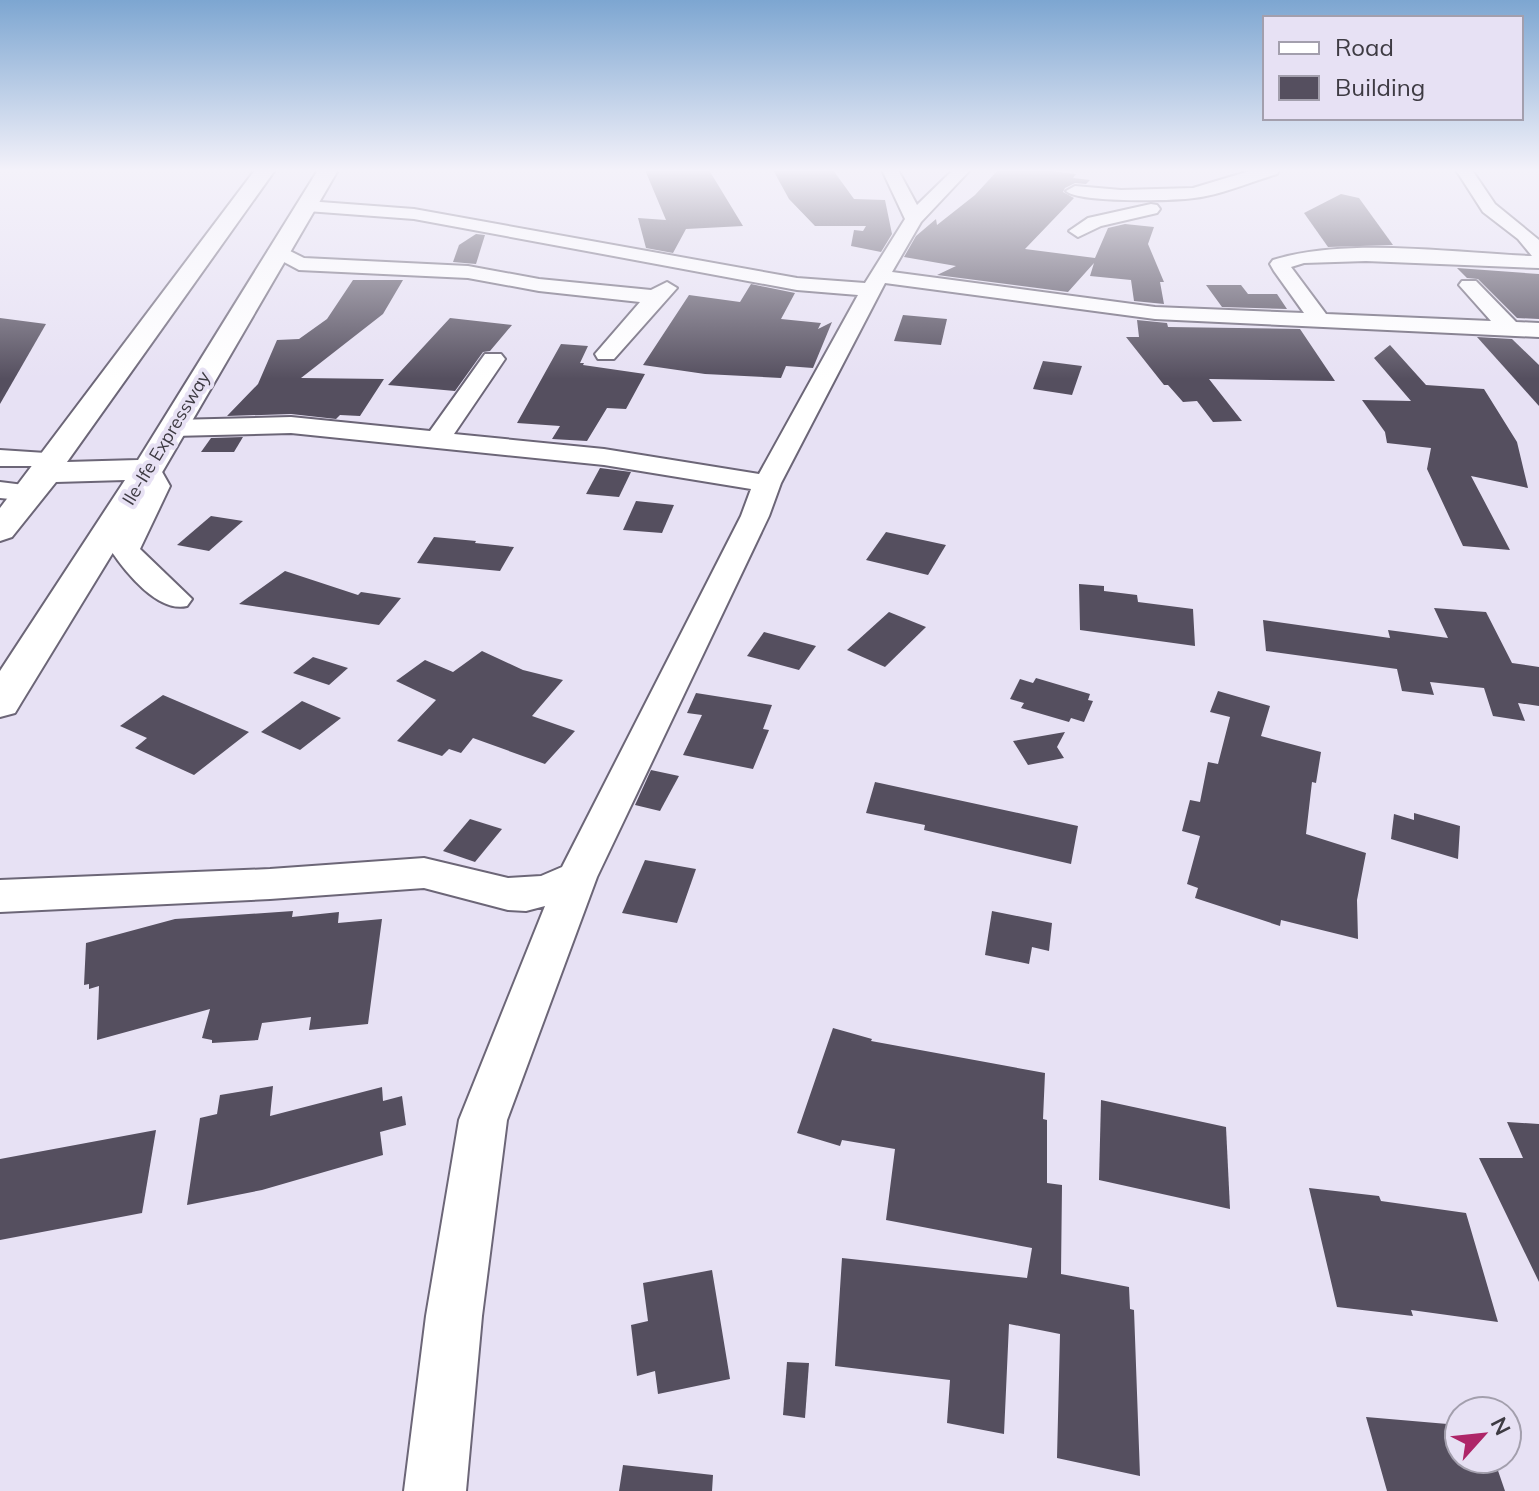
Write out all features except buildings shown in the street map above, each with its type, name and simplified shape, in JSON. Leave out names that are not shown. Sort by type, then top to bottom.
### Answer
[{"type":"main road","points":[[0,530],[214,240]]},
{"type":"main road","name":"Ile-Ife Expressway","points":[[0,703],[148,469],[285,240]]},
{"type":"main road","points":[[43,475],[148,469]]},
{"type":"street","points":[[549,240],[797,284],[876,283],[1155,313],[1539,330]]},
{"type":"street","points":[[435,1491],[454,1316],[483,1120],[577,877],[755,516],[767,483],[902,240]]},
{"type":"street","points":[[1528,240],[1539,260]]},
{"type":"street","points":[[278,251],[299,264],[468,272],[539,285],[655,297],[662,295],[683,265]]},
{"type":"street","points":[[1317,320],[1315,308],[1297,292],[1283,271],[1280,264],[1284,261],[1303,257],[1366,255],[1539,260]]},
{"type":"street","points":[[1469,285],[1509,328]]},
{"type":"street","points":[[606,354],[655,297]]},
{"type":"street","points":[[437,440],[493,359]]},
{"type":"street","points":[[173,428],[291,425],[604,457],[767,483]]},
{"type":"street","points":[[0,458],[43,475]]},
{"type":"street","points":[[148,469],[156,486],[125,549],[132,560],[176,599]]},
{"type":"street","points":[[0,490],[43,475]]},
{"type":"street","points":[[0,896],[270,884],[424,873],[508,894],[526,895],[549,890],[577,877]]}]
